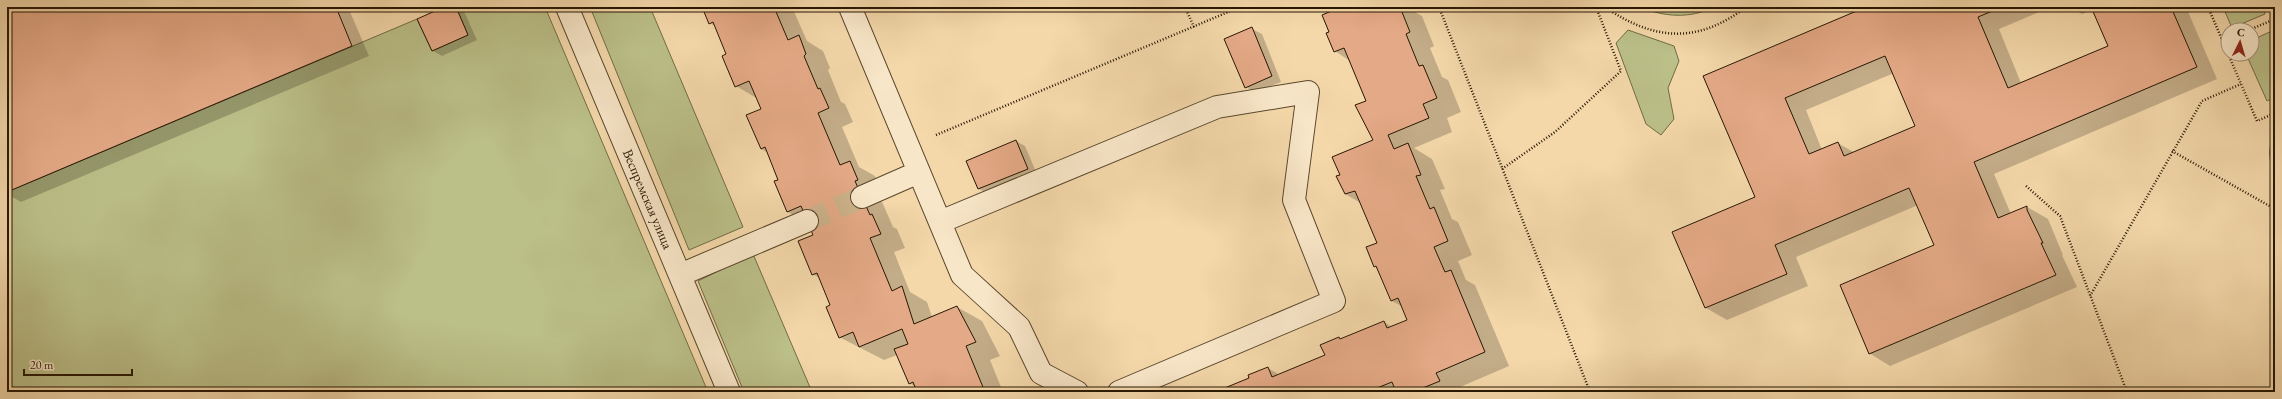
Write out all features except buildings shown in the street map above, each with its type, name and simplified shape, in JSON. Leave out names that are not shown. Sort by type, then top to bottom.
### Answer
[{"type":"street","name":"Веспремская улица","points":[[567,7],[729,392]]},
{"type":"street","points":[[850,7],[962,275],[1019,327],[1041,373],[1077,392]]},
{"type":"street","points":[[940,222],[1216,107],[1308,92],[1294,200],[1334,301],[1119,392]]},
{"type":"street","points":[[862,197],[919,172]]},
{"type":"street","points":[[680,275],[807,221]]},
{"type":"path","points":[[1185,7],[1194,26]]},
{"type":"path","points":[[908,147],[1240,7]]},
{"type":"path","points":[[1439,7],[1590,392]]},
{"type":"path","points":[[1502,169],[1555,132],[1621,71],[1596,7]]},
{"type":"path","points":[[1605,7],[1626,22],[1645,29],[1675,34],[1717,26],[1746,7]]},
{"type":"path","points":[[2208,7],[2220,34]]},
{"type":"path","points":[[2260,25],[2275,19],[2270,7]]},
{"type":"path","points":[[2232,62],[2257,121],[2275,113]]},
{"type":"path","points":[[2090,296],[2202,101],[2241,84]]},
{"type":"path","points":[[2172,151],[2275,209]]},
{"type":"path","points":[[2026,186],[2060,216],[2127,392]]},
{"type":"green space","points":[[456,7],[545,7],[708,392],[7,392],[7,192],[417,19],[432,51],[468,35]]},
{"type":"green space","points":[[590,7],[650,7],[743,227],[689,250]]},
{"type":"green space","points":[[1640,7],[1714,7],[1705,11],[1686,15],[1668,15]]},
{"type":"green space","points":[[2223,7],[2262,7],[2265,14],[2246,22],[2229,22]]},
{"type":"green space","points":[[1628,30],[1674,46],[1679,61],[1668,88],[1674,119],[1661,135],[1646,124],[1616,43]]},
{"type":"green space","points":[[2272,31],[2275,37],[2275,97],[2267,101],[2250,62],[2260,62],[2260,36]]},
{"type":"green space","points":[[2275,133],[2275,176],[2271,164],[2270,149]]},
{"type":"green space","points":[[753,254],[812,392],[744,392],[698,281]]},
{"type":"tunnel","points":[[807,221],[862,197]]}]
